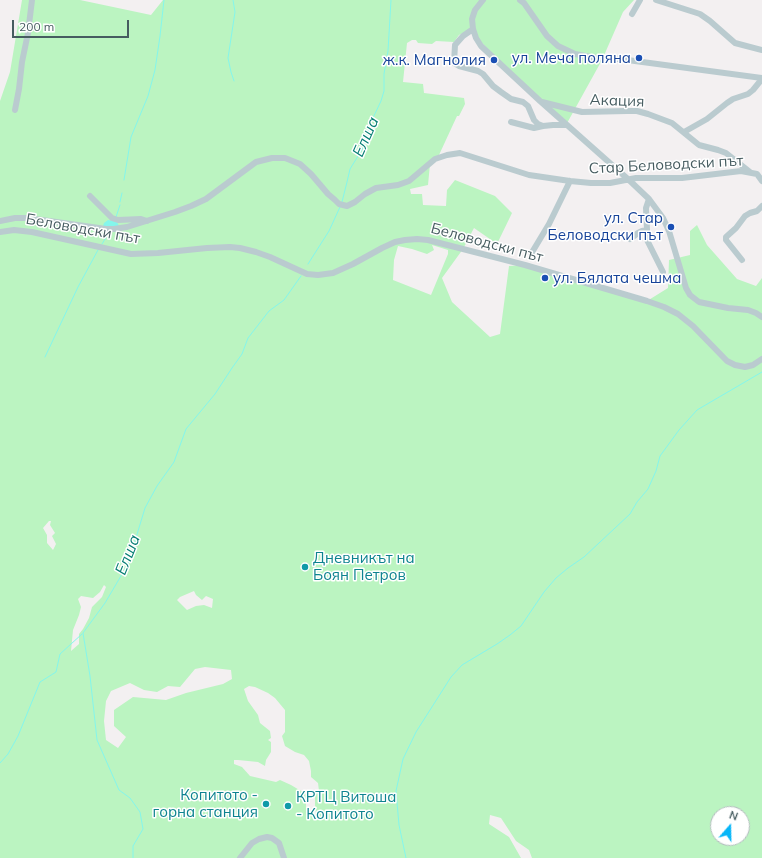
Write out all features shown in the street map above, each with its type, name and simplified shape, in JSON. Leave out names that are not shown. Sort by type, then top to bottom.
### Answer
[{"type":"street","points":[[15,110],[32,0]]},
{"type":"street","points":[[483,0],[475,10],[472,19],[476,38],[481,46],[540,102],[649,199],[663,218],[669,231],[686,288],[690,295],[699,302],[728,308],[748,310],[762,317]]},
{"type":"street","points":[[520,0],[524,3],[547,36],[558,46],[575,54],[762,79]]},
{"type":"street","points":[[632,14],[640,0]]},
{"type":"street","points":[[656,0],[700,14],[735,43],[762,50]]},
{"type":"street","points":[[473,28],[455,45],[454,63],[459,66],[478,71],[483,74],[493,86],[511,99],[523,102],[528,106],[534,120],[543,126]]},
{"type":"street","points":[[684,132],[707,119],[733,99],[748,94],[762,79]]},
{"type":"street","name":"Акация","points":[[540,102],[582,112],[637,111],[660,118],[672,123],[699,144],[726,153],[750,172]]},
{"type":"street","points":[[511,122],[534,128],[566,124]]},
{"type":"street","name":"Стар Беловодски път","points":[[0,221],[15,218],[28,218],[114,229],[127,227],[175,212],[206,199],[256,162],[272,158],[285,158],[300,164],[311,174],[328,194],[346,206],[353,204],[365,194],[376,188],[407,183],[436,159],[447,155],[460,153],[529,175],[600,184],[636,178],[682,178],[741,171],[757,174],[762,181]]},
{"type":"street","points":[[531,254],[549,224],[570,181]]},
{"type":"street","points":[[90,196],[115,219],[141,219],[146,221]]},
{"type":"street","points":[[649,199],[646,208],[647,240],[663,272]]},
{"type":"street","points":[[742,260],[726,240],[726,237],[736,228],[745,216],[757,211],[762,206]]},
{"type":"street","name":"Беловодски път","points":[[0,232],[14,230],[32,232],[131,254],[207,248],[240,248],[270,256],[307,274],[318,275],[333,273],[395,242],[405,240],[428,240],[524,266],[664,307],[678,314],[693,326],[727,361],[735,365],[745,367],[753,365],[762,359]]},
{"type":"street","points":[[630,239],[638,233],[646,230]]},
{"type":"street","points":[[240,858],[252,843],[258,839],[267,837],[277,841],[284,858]]},
{"type":"green space","points":[[22,0],[80,0],[151,15],[163,0],[634,0],[623,12],[602,60],[566,125],[469,30],[459,35],[454,42],[436,41],[432,44],[418,43],[416,40],[412,40],[407,43],[403,82],[423,84],[424,93],[464,98],[465,104],[459,116],[457,116],[439,155],[430,164],[428,185],[410,189],[411,194],[422,194],[423,205],[446,206],[447,190],[455,180],[495,196],[512,213],[497,244],[474,228],[463,249],[442,278],[452,302],[490,337],[500,334],[509,266],[525,265],[647,301],[668,288],[669,260],[690,255],[690,231],[697,225],[707,245],[737,279],[756,286],[762,278],[762,858],[532,858],[529,850],[516,841],[501,818],[490,815],[489,824],[509,837],[521,858],[0,858],[0,101],[10,72]],"holes":[[[432,245],[448,250],[448,254],[431,295],[393,280],[394,260],[398,246],[427,254],[434,250]],[[49,521],[51,521],[50,525],[55,533],[52,536],[56,544],[53,550],[47,543],[47,535],[43,528]],[[104,585],[106,587],[102,597],[92,607],[89,618],[79,634],[79,644],[71,651],[73,630],[81,607],[78,599],[81,596],[93,598],[100,592]],[[194,591],[202,600],[206,596],[213,599],[212,608],[204,605],[196,606],[187,610],[177,600],[180,597]],[[205,667],[231,670],[232,679],[223,684],[186,693],[166,700],[133,697],[114,710],[114,726],[126,737],[118,748],[106,740],[104,721],[106,701],[111,691],[130,683],[144,690],[157,692],[168,686],[180,687],[195,669]],[[249,686],[268,693],[275,698],[285,710],[285,732],[282,736],[285,746],[304,755],[309,761],[311,777],[318,783],[319,791],[315,794],[316,814],[306,808],[306,794],[280,780],[276,782],[250,776],[242,767],[234,764],[234,760],[238,760],[258,762],[265,766],[266,760],[271,752],[271,742],[268,740],[271,738],[270,731],[260,723],[258,715],[248,701],[244,689]]]},
{"type":"water","points":[[108,220],[117,222],[119,226],[103,226]]},
{"type":"waterway","points":[[124,180],[131,137],[148,96],[155,70],[164,0]]},
{"type":"waterway","points":[[233,0],[235,12],[228,58],[234,81]]},
{"type":"waterway","name":"Елша","points":[[342,202],[350,169],[363,148],[371,122],[384,91],[384,74],[388,51],[391,0]]},
{"type":"waterway","points":[[120,202],[122,193]]},
{"type":"waterway","points":[[116,217],[120,205]]},
{"type":"waterway","name":"Елша","points":[[308,264],[329,231],[340,207]]},
{"type":"waterway","points":[[102,244],[110,231]]},
{"type":"waterway","points":[[45,357],[78,287],[98,250]]},
{"type":"waterway","name":"Елша","points":[[133,858],[133,846],[143,829],[140,812],[130,798],[119,790],[97,740],[90,676],[83,633],[105,603],[128,564],[145,508],[157,486],[174,462],[186,429],[215,394],[242,354],[248,338],[269,311],[284,300],[301,276]]},
{"type":"waterway","points":[[406,858],[399,825],[396,791],[403,759],[416,732],[451,677],[462,665],[497,644],[521,626],[544,592],[556,578],[584,557],[630,514],[637,502],[648,489],[656,471],[660,456],[679,430],[697,410],[762,372]]},
{"type":"waterway","points":[[0,763],[8,754],[18,736],[40,682],[56,672],[60,654],[82,634]]},
{"type":"place","name":"ул. Меча поляна","points":[[639,58]]},
{"type":"place","name":"ж.к. Магнолия","points":[[494,60]]},
{"type":"place","name":"ул. Стар Беловодски път","points":[[671,227]]},
{"type":"place","name":"ул. Бялата чешма","points":[[545,278]]},
{"type":"place","name":"Дневникът на Боян Петров","points":[[305,567]]},
{"type":"place","name":"Копитото - горна станция","points":[[266,804]]},
{"type":"place","name":"КРТЦ Витоша - Копитото","points":[[288,806]]}]
